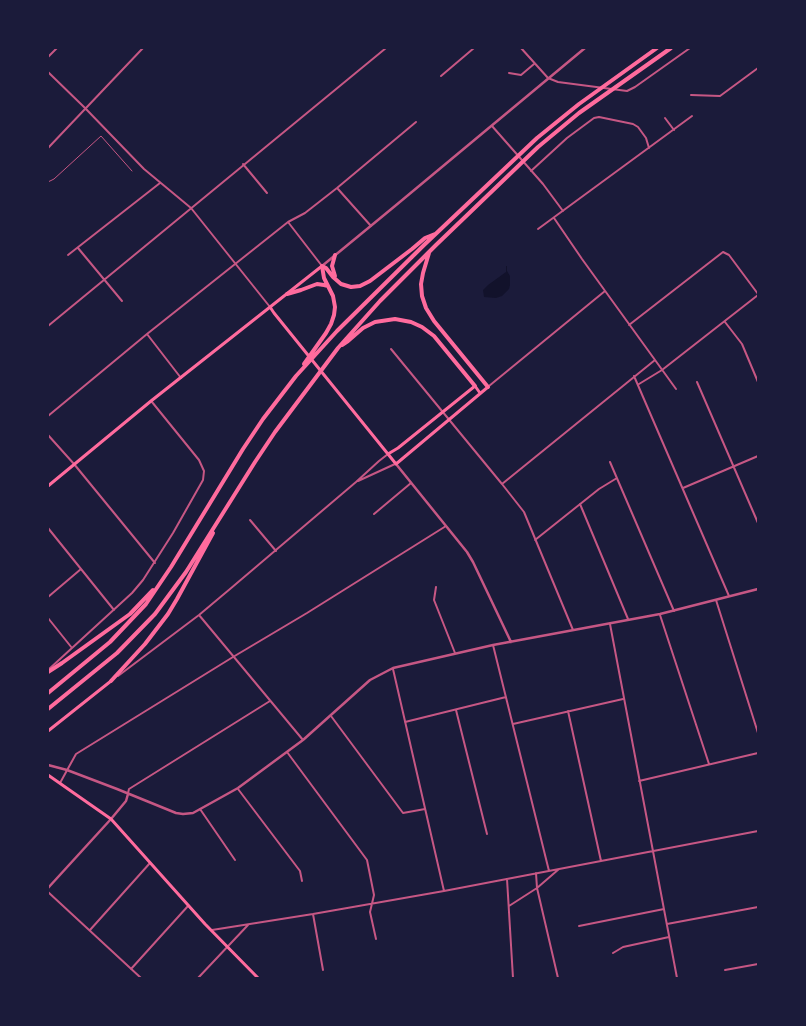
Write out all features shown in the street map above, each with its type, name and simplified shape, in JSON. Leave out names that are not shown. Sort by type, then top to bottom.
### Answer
[{"type":"highway","points":[[296,376],[356,312],[509,163],[550,126],[657,48]]},
{"type":"highway","points":[[48,709],[104,664],[155,614],[176,586],[269,440],[338,348],[386,295],[525,159],[558,130],[671,48]]},
{"type":"highway","points":[[322,266],[346,286],[360,286],[425,238],[439,232]]},
{"type":"highway","points":[[430,251],[421,284],[426,308],[434,321],[488,386]]},
{"type":"highway","points":[[335,255],[332,268],[334,276],[339,282]]},
{"type":"highway","points":[[48,692],[114,638],[146,604],[181,552],[243,449],[326,333],[332,321],[334,304],[333,296],[324,278],[322,266]]},
{"type":"highway","points":[[287,294],[317,284],[329,287]]},
{"type":"highway","points":[[338,348],[372,323],[391,320],[407,321],[431,334],[475,386]]},
{"type":"highway","points":[[112,681],[145,644],[168,614],[206,548],[221,517]]},
{"type":"highway","points":[[48,671],[130,614],[162,581]]},
{"type":"main road","points":[[48,486],[322,266]]},
{"type":"main road","points":[[270,307],[396,464],[488,386]]},
{"type":"main road","points":[[388,454],[475,386],[480,393]]},
{"type":"main road","points":[[48,731],[112,681]]},
{"type":"main road","points":[[48,775],[111,819],[210,930],[258,978]]},
{"type":"street","points":[[48,57],[57,48]]},
{"type":"street","points":[[48,148],[143,48]]},
{"type":"street","points":[[48,326],[386,48]]},
{"type":"street","points":[[441,76],[474,48]]},
{"type":"street","points":[[521,48],[548,78],[558,82],[630,90],[690,48]]},
{"type":"street","points":[[288,222],[322,266],[585,48]]},
{"type":"street","points":[[509,73],[521,75],[534,64]]},
{"type":"street","points":[[691,95],[720,96],[758,68]]},
{"type":"street","points":[[48,72],[144,169],[191,208],[270,307]]},
{"type":"street","points":[[531,171],[567,138],[596,117],[602,116],[634,124],[646,138],[649,148]]},
{"type":"street","points":[[538,229],[692,116]]},
{"type":"street","points":[[665,118],[674,130]]},
{"type":"street","points":[[48,416],[147,334],[288,222],[305,213],[337,188],[416,122]]},
{"type":"street","points":[[492,126],[543,184],[563,212]]},
{"type":"street","points":[[244,164],[267,193]]},
{"type":"street","points":[[68,255],[160,183]]},
{"type":"street","points":[[337,188],[371,226]]},
{"type":"street","points":[[554,218],[676,388]]},
{"type":"street","points":[[78,248],[122,301]]},
{"type":"street","points":[[629,325],[724,252],[729,255],[758,294],[662,370],[639,384]]},
{"type":"street","points":[[488,386],[605,291]]},
{"type":"street","points":[[725,322],[742,344],[758,378],[758,382]]},
{"type":"street","points":[[147,334],[181,378]]},
{"type":"street","points":[[390,349],[524,512],[573,630]]},
{"type":"street","points":[[502,484],[655,360]]},
{"type":"street","points":[[634,376],[729,596]]},
{"type":"street","points":[[697,382],[758,523]]},
{"type":"street","points":[[48,671],[138,587],[149,573],[202,484],[204,474],[199,460],[151,402]]},
{"type":"street","points":[[48,436],[74,464],[155,563]]},
{"type":"street","points":[[112,681],[199,615],[388,454]]},
{"type":"street","points":[[683,488],[758,456]]},
{"type":"street","points":[[610,462],[674,610]]},
{"type":"street","points":[[356,482],[396,464],[467,552],[510,642]]},
{"type":"street","points":[[535,540],[580,504],[617,478]]},
{"type":"street","points":[[374,514],[411,483]]},
{"type":"street","points":[[580,504],[628,621]]},
{"type":"street","points":[[250,520],[276,551]]},
{"type":"street","points":[[60,784],[76,754],[446,526]]},
{"type":"street","points":[[48,528],[114,610]]},
{"type":"street","points":[[48,597],[81,569]]},
{"type":"street","points":[[436,587],[434,600],[455,653]]},
{"type":"street","points":[[48,765],[67,770],[176,813],[188,814],[238,788],[303,740],[370,680],[393,668],[493,645],[628,621],[758,589]]},
{"type":"street","points":[[716,600],[758,733]]},
{"type":"street","points":[[660,614],[709,764]]},
{"type":"street","points":[[199,615],[303,740]]},
{"type":"street","points":[[48,618],[72,648]]},
{"type":"street","points":[[610,624],[677,978]]},
{"type":"street","points":[[493,645],[549,871]]},
{"type":"street","points":[[393,668],[444,890]]},
{"type":"street","points":[[405,722],[506,697]]},
{"type":"street","points":[[513,724],[624,699]]},
{"type":"street","points":[[141,978],[48,890],[126,801],[130,789],[270,701]]},
{"type":"street","points":[[456,710],[487,834]]},
{"type":"street","points":[[568,712],[601,861]]},
{"type":"street","points":[[331,716],[403,813],[425,809]]},
{"type":"street","points":[[287,751],[367,860],[374,895],[370,912],[376,939]]},
{"type":"street","points":[[639,781],[758,753]]},
{"type":"street","points":[[238,788],[300,871],[302,881]]},
{"type":"street","points":[[200,809],[235,860]]},
{"type":"street","points":[[210,930],[313,914],[758,831]]},
{"type":"street","points":[[89,930],[150,864]]},
{"type":"street","points":[[509,906],[537,888],[560,869]]},
{"type":"street","points":[[536,873],[537,888],[558,978]]},
{"type":"street","points":[[507,878],[513,978]]},
{"type":"street","points":[[130,969],[188,905]]},
{"type":"street","points":[[667,924],[758,907]]},
{"type":"street","points":[[579,926],[664,909]]},
{"type":"street","points":[[313,914],[323,970]]},
{"type":"street","points":[[198,978],[248,925]]},
{"type":"street","points":[[613,954],[623,947],[669,938]]},
{"type":"street","points":[[725,970],[758,964]]},
{"type":"lane","points":[[48,182],[54,179],[101,136],[132,171]]},
{"type":"shaded area","points":[[506,266],[510,276],[509,289],[502,296],[496,298],[484,297],[483,290],[506,272]]}]
